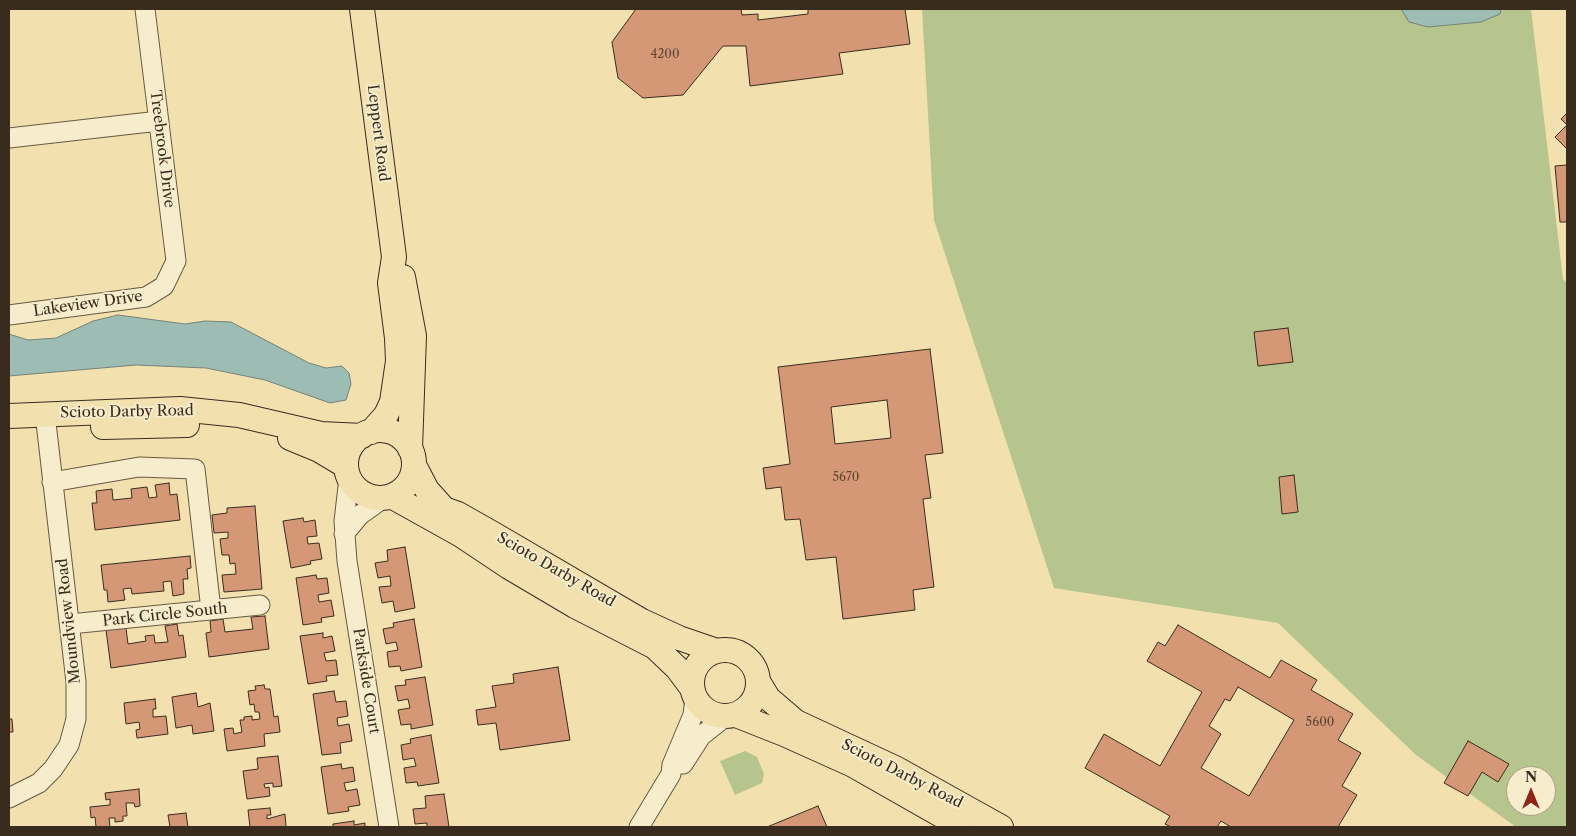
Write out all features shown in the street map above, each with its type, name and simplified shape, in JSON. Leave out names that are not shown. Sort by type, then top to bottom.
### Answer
[{"type":"main road","name":"Leppert Road","points":[[362,9],[394,257],[390,283],[397,338],[396,382],[392,402],[386,415],[367,434]]},
{"type":"main road","name":"Leppert Road","points":[[394,257],[405,280],[414,336],[411,451]]},
{"type":"main road","name":"Scioto Darby Road","points":[[9,431],[46,422],[148,409],[210,411],[239,415],[321,434],[367,434]]},
{"type":"main road","name":"Scioto Darby Road","points":[[9,416],[46,422],[176,425],[256,431],[291,439],[319,450],[348,472]]},
{"type":"main road","points":[[389,432],[399,436],[411,451],[411,476],[406,486],[388,496],[374,497],[363,494],[348,472],[351,446],[367,434],[389,432]]},
{"type":"main road","name":"Scioto Darby Road","points":[[411,451],[454,503],[458,514],[642,621],[679,638],[717,650]]},
{"type":"main road","name":"Scioto Darby Road","points":[[388,496],[461,535],[509,567],[575,606],[655,647],[677,668],[694,693]]},
{"type":"main road","points":[[717,650],[734,651],[749,660],[756,669],[759,683],[754,702],[746,710],[730,716],[705,710],[694,693],[694,671],[699,662],[717,650]]},
{"type":"main road","name":"Scioto Darby Road","points":[[759,683],[768,698],[796,722],[897,769],[1001,827]]},
{"type":"main road","name":"Scioto Darby Road","points":[[730,716],[784,734],[853,765],[962,827]]},
{"type":"street","name":"Treebrook Drive","points":[[145,9],[176,262],[164,286]]},
{"type":"street","points":[[9,138],[158,121]]},
{"type":"street","name":"Lakeview Drive","points":[[9,315],[146,297],[164,286]]},
{"type":"street","name":"Moundview Road","points":[[9,798],[39,783],[64,755],[74,732],[76,682],[46,422]]},
{"type":"street","points":[[52,482],[139,467],[195,468],[212,610]]},
{"type":"street","name":"Parkside Court","points":[[348,472],[344,534],[389,827]]},
{"type":"street","points":[[344,534],[360,515],[388,496]]},
{"type":"street","name":"Park Circle South","points":[[70,624],[260,605]]},
{"type":"street","points":[[639,827],[671,774],[672,765],[692,715],[694,693]]},
{"type":"street","points":[[671,774],[680,769],[701,736],[730,716]]},
{"type":"green space","points":[[922,9],[1531,9],[1563,279],[1567,283],[1567,827],[1516,827],[1416,755],[1278,623],[1054,588],[934,220]]},
{"type":"green space","points":[[745,751],[757,757],[764,774],[762,783],[735,795],[720,761]]},
{"type":"water","points":[[1401,9],[1501,9],[1500,14],[1481,22],[1428,27],[1409,22]]},
{"type":"water","points":[[118,315],[185,324],[205,321],[231,322],[309,363],[326,368],[342,366],[349,373],[351,384],[346,400],[330,403],[265,380],[206,368],[136,365],[9,376],[9,334],[28,340],[56,338],[93,321]]},
{"type":"building","points":[[636,9],[741,9],[742,15],[758,14],[758,20],[808,14],[808,9],[905,9],[910,44],[839,53],[843,74],[750,86],[746,46],[723,46],[683,95],[643,98],[618,78],[612,42]]},
{"type":"building","points":[[1567,113],[1567,125],[1561,119]]},
{"type":"building","points":[[1567,125],[1567,149],[1555,137]]},
{"type":"building","points":[[1567,165],[1567,222],[1560,222],[1555,166]]},
{"type":"building","points":[[1288,328],[1293,362],[1258,366],[1254,332]]},
{"type":"building","points":[[930,349],[943,453],[925,455],[931,498],[923,499],[934,587],[913,590],[915,610],[843,619],[836,557],[806,560],[800,519],[785,520],[781,487],[766,489],[763,468],[790,464],[778,367]],"holes":[[[887,400],[891,438],[835,444],[831,407]]]},
{"type":"building","points":[[1294,475],[1298,512],[1282,514],[1279,477]]},
{"type":"building","points":[[169,483],[170,495],[177,494],[180,520],[95,530],[92,503],[97,503],[96,491],[112,489],[113,500],[132,498],[131,489],[147,487],[149,498],[157,497],[155,485]]},
{"type":"building","points":[[255,506],[262,589],[224,592],[222,575],[236,574],[235,563],[230,564],[229,555],[222,555],[220,539],[228,538],[228,532],[214,533],[212,515],[227,513],[227,508]]},
{"type":"building","points":[[303,518],[304,522],[315,520],[317,536],[307,537],[308,544],[319,543],[322,559],[310,561],[311,564],[291,568],[283,521]]},
{"type":"building","points":[[405,547],[415,608],[395,612],[393,601],[382,603],[379,587],[391,586],[390,576],[378,578],[375,563],[388,561],[387,550]]},
{"type":"building","points":[[190,556],[191,568],[187,569],[188,579],[183,579],[184,594],[173,596],[171,581],[163,582],[164,591],[132,594],[131,588],[123,589],[125,600],[108,602],[107,590],[104,590],[101,565]]},
{"type":"building","points":[[316,575],[317,579],[327,578],[329,593],[318,595],[319,602],[331,600],[334,616],[321,618],[322,622],[303,625],[296,578]]},
{"type":"building","points":[[265,616],[269,649],[209,657],[206,633],[211,632],[210,621],[223,619],[225,632],[253,629],[251,617]]},
{"type":"building","points":[[414,619],[422,667],[401,671],[400,666],[389,667],[387,652],[398,650],[396,642],[386,644],[383,629],[394,627],[393,623]]},
{"type":"building","points":[[177,624],[179,636],[183,635],[186,657],[111,668],[106,630],[126,628],[128,644],[146,641],[145,636],[154,635],[155,643],[168,642],[165,626]]},
{"type":"building","points":[[1178,625],[1270,678],[1281,660],[1317,680],[1311,690],[1353,714],[1338,740],[1361,753],[1342,786],[1357,795],[1338,827],[1231,827],[1221,821],[1217,827],[1171,827],[1165,824],[1170,816],[1085,768],[1104,734],[1160,766],[1202,692],[1147,661],[1158,642],[1165,646]],"holes":[[[1238,687],[1294,720],[1249,796],[1201,768],[1221,734],[1209,726],[1225,699],[1230,701]]]},
{"type":"building","points":[[323,633],[323,638],[332,636],[335,651],[324,653],[326,661],[336,660],[338,675],[326,676],[327,681],[308,684],[300,636]]},
{"type":"building","points":[[558,667],[570,740],[500,750],[496,723],[478,725],[476,710],[496,707],[492,686],[514,683],[513,674]]},
{"type":"building","points":[[425,677],[433,725],[411,729],[411,724],[401,725],[398,710],[410,708],[408,699],[398,701],[395,686],[406,685],[405,680]]},
{"type":"building","points":[[264,685],[265,689],[270,689],[274,717],[278,716],[280,732],[264,734],[265,746],[227,751],[224,729],[233,728],[234,734],[242,732],[240,720],[244,720],[244,717],[252,716],[252,720],[260,719],[259,712],[255,712],[254,704],[250,705],[248,691],[256,690],[255,686]]},
{"type":"building","points":[[334,691],[336,702],[346,701],[348,716],[337,718],[338,726],[349,724],[352,741],[340,743],[341,753],[322,755],[313,694]]},
{"type":"building","points":[[196,693],[198,707],[210,703],[214,731],[193,734],[192,725],[176,728],[172,697]]},
{"type":"building","points":[[155,699],[156,709],[153,709],[153,717],[166,716],[168,734],[137,738],[136,730],[140,729],[139,722],[126,724],[124,703]]},
{"type":"building","points":[[9,719],[12,719],[13,732],[9,732]]},
{"type":"building","points":[[431,735],[439,783],[418,786],[417,782],[406,783],[404,768],[416,766],[414,758],[403,760],[401,745],[411,743],[410,739]]},
{"type":"building","points":[[1468,741],[1509,764],[1506,766],[1498,782],[1482,772],[1468,796],[1444,783]]},
{"type":"building","points":[[278,756],[282,786],[273,787],[273,783],[264,784],[265,788],[269,787],[270,796],[247,799],[243,771],[258,769],[257,758]]},
{"type":"building","points":[[341,764],[342,769],[353,767],[355,781],[344,783],[346,791],[357,789],[360,805],[348,807],[349,811],[328,814],[321,767]]},
{"type":"building","points":[[139,789],[140,806],[135,807],[134,803],[126,803],[127,816],[123,816],[123,821],[115,822],[115,818],[109,818],[110,827],[96,827],[95,817],[91,818],[90,807],[110,805],[110,799],[106,800],[105,793]]},
{"type":"building","points":[[444,794],[449,827],[427,827],[427,823],[415,824],[413,809],[426,808],[425,796]]},
{"type":"building","points":[[818,806],[827,827],[767,827]]},
{"type":"building","points":[[270,808],[271,815],[267,815],[267,819],[285,814],[286,827],[250,827],[248,810]]},
{"type":"building","points":[[186,813],[188,827],[170,827],[168,815]]},
{"type":"building","points":[[354,821],[354,825],[365,823],[365,827],[333,827],[333,824]]}]
